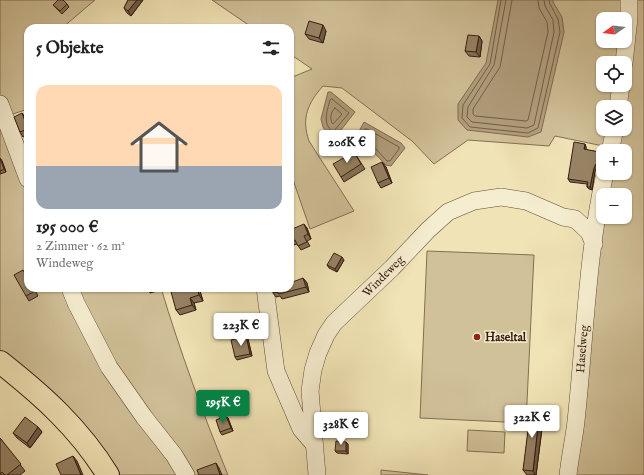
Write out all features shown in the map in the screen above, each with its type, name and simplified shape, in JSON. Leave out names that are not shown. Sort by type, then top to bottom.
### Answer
[{"type":"main road","points":[[0,362],[52,405],[75,429],[98,458],[108,475]]},
{"type":"street","points":[[625,56],[629,18],[629,0]]},
{"type":"street","points":[[0,104],[24,168]]},
{"type":"street","name":"Windeweg","points":[[317,475],[310,391],[314,364],[326,335],[334,323],[448,212],[474,201],[501,197],[526,201],[563,217],[575,219],[589,232],[594,244]]},
{"type":"street","points":[[575,219],[590,212],[596,207]]},
{"type":"street","name":"Haselweg","points":[[568,475],[576,421],[585,313],[596,219]]},
{"type":"street","points":[[72,292],[109,367],[144,417],[174,455],[186,475]]},
{"type":"street","points":[[266,292],[276,372],[300,429],[314,444]]},
{"type":"shaded area","points":[[0,0],[95,0],[67,24],[24,24],[24,110],[4,117],[24,169],[24,292],[162,292],[192,382],[228,475],[108,475],[0,362]]},
{"type":"shaded area","points":[[212,0],[644,0],[644,475],[571,475],[600,224],[632,224],[632,188],[603,188],[604,180],[632,180],[632,144],[596,145],[555,136],[549,146],[468,140],[434,164],[412,141],[342,88],[323,86],[313,99],[307,111],[307,133],[309,141],[354,211],[310,229],[294,183],[294,76],[312,69],[294,57],[294,24],[247,24]]},
{"type":"shaded area","name":"Haseltal","points":[[427,251],[534,255],[526,423],[420,418]]},
{"type":"shaded area","points":[[468,430],[505,432],[504,453],[467,451]]},
{"type":"shaded area","points":[[381,470],[428,475],[381,475]]},
{"type":"water","points":[[498,0],[553,0],[562,17],[564,32],[541,132],[528,137],[467,130],[458,120],[458,104],[486,63]]},
{"type":"water","points":[[328,92],[331,92],[355,112],[334,139],[331,139],[323,127],[321,119]]},
{"type":"water","points":[[364,122],[401,143],[405,148],[391,166],[386,165],[357,135]]},
{"type":"building","points":[[58,0],[63,0],[67,4],[60,11],[53,5]]},
{"type":"building","points":[[128,0],[137,0],[128,11],[124,8]]},
{"type":"building","points":[[309,21],[323,25],[319,38],[305,34]]},
{"type":"building","points":[[468,35],[479,36],[476,52],[465,51]]},
{"type":"building","points":[[22,113],[24,118],[24,130],[20,132],[14,117]]},
{"type":"building","points":[[574,142],[585,144],[584,149],[596,151],[596,164],[590,187],[587,187],[588,182],[568,179]]},
{"type":"building","points":[[354,152],[361,164],[341,177],[333,164]]},
{"type":"building","points":[[0,158],[4,169],[0,171]]},
{"type":"building","points":[[382,162],[389,178],[378,183],[371,167]]},
{"type":"building","points":[[304,224],[308,234],[304,236],[307,242],[298,246],[294,240],[294,228]]},
{"type":"building","points":[[334,253],[342,257],[335,269],[327,265]]},
{"type":"building","points":[[23,270],[24,292],[33,292],[26,296],[14,275]]},
{"type":"building","points":[[303,278],[306,287],[294,290],[294,281]]},
{"type":"building","points":[[171,292],[198,292],[199,295],[190,298],[192,305],[176,310]]},
{"type":"building","points":[[246,336],[250,354],[235,357],[231,340]]},
{"type":"building","points":[[531,406],[540,408],[533,471],[523,470]]},
{"type":"building","points":[[226,416],[231,428],[220,432],[216,420]]},
{"type":"building","points":[[25,417],[38,427],[27,443],[13,433]]},
{"type":"building","points":[[0,438],[21,464],[7,475],[2,472],[0,474]]},
{"type":"building","points":[[336,441],[346,442],[346,451],[335,451]]},
{"type":"building","points":[[73,456],[81,475],[61,475],[56,464]]},
{"type":"building","points":[[216,463],[220,475],[199,475],[197,470]]},
{"type":"place","name":"Haseltal","points":[[477,337]]}]
